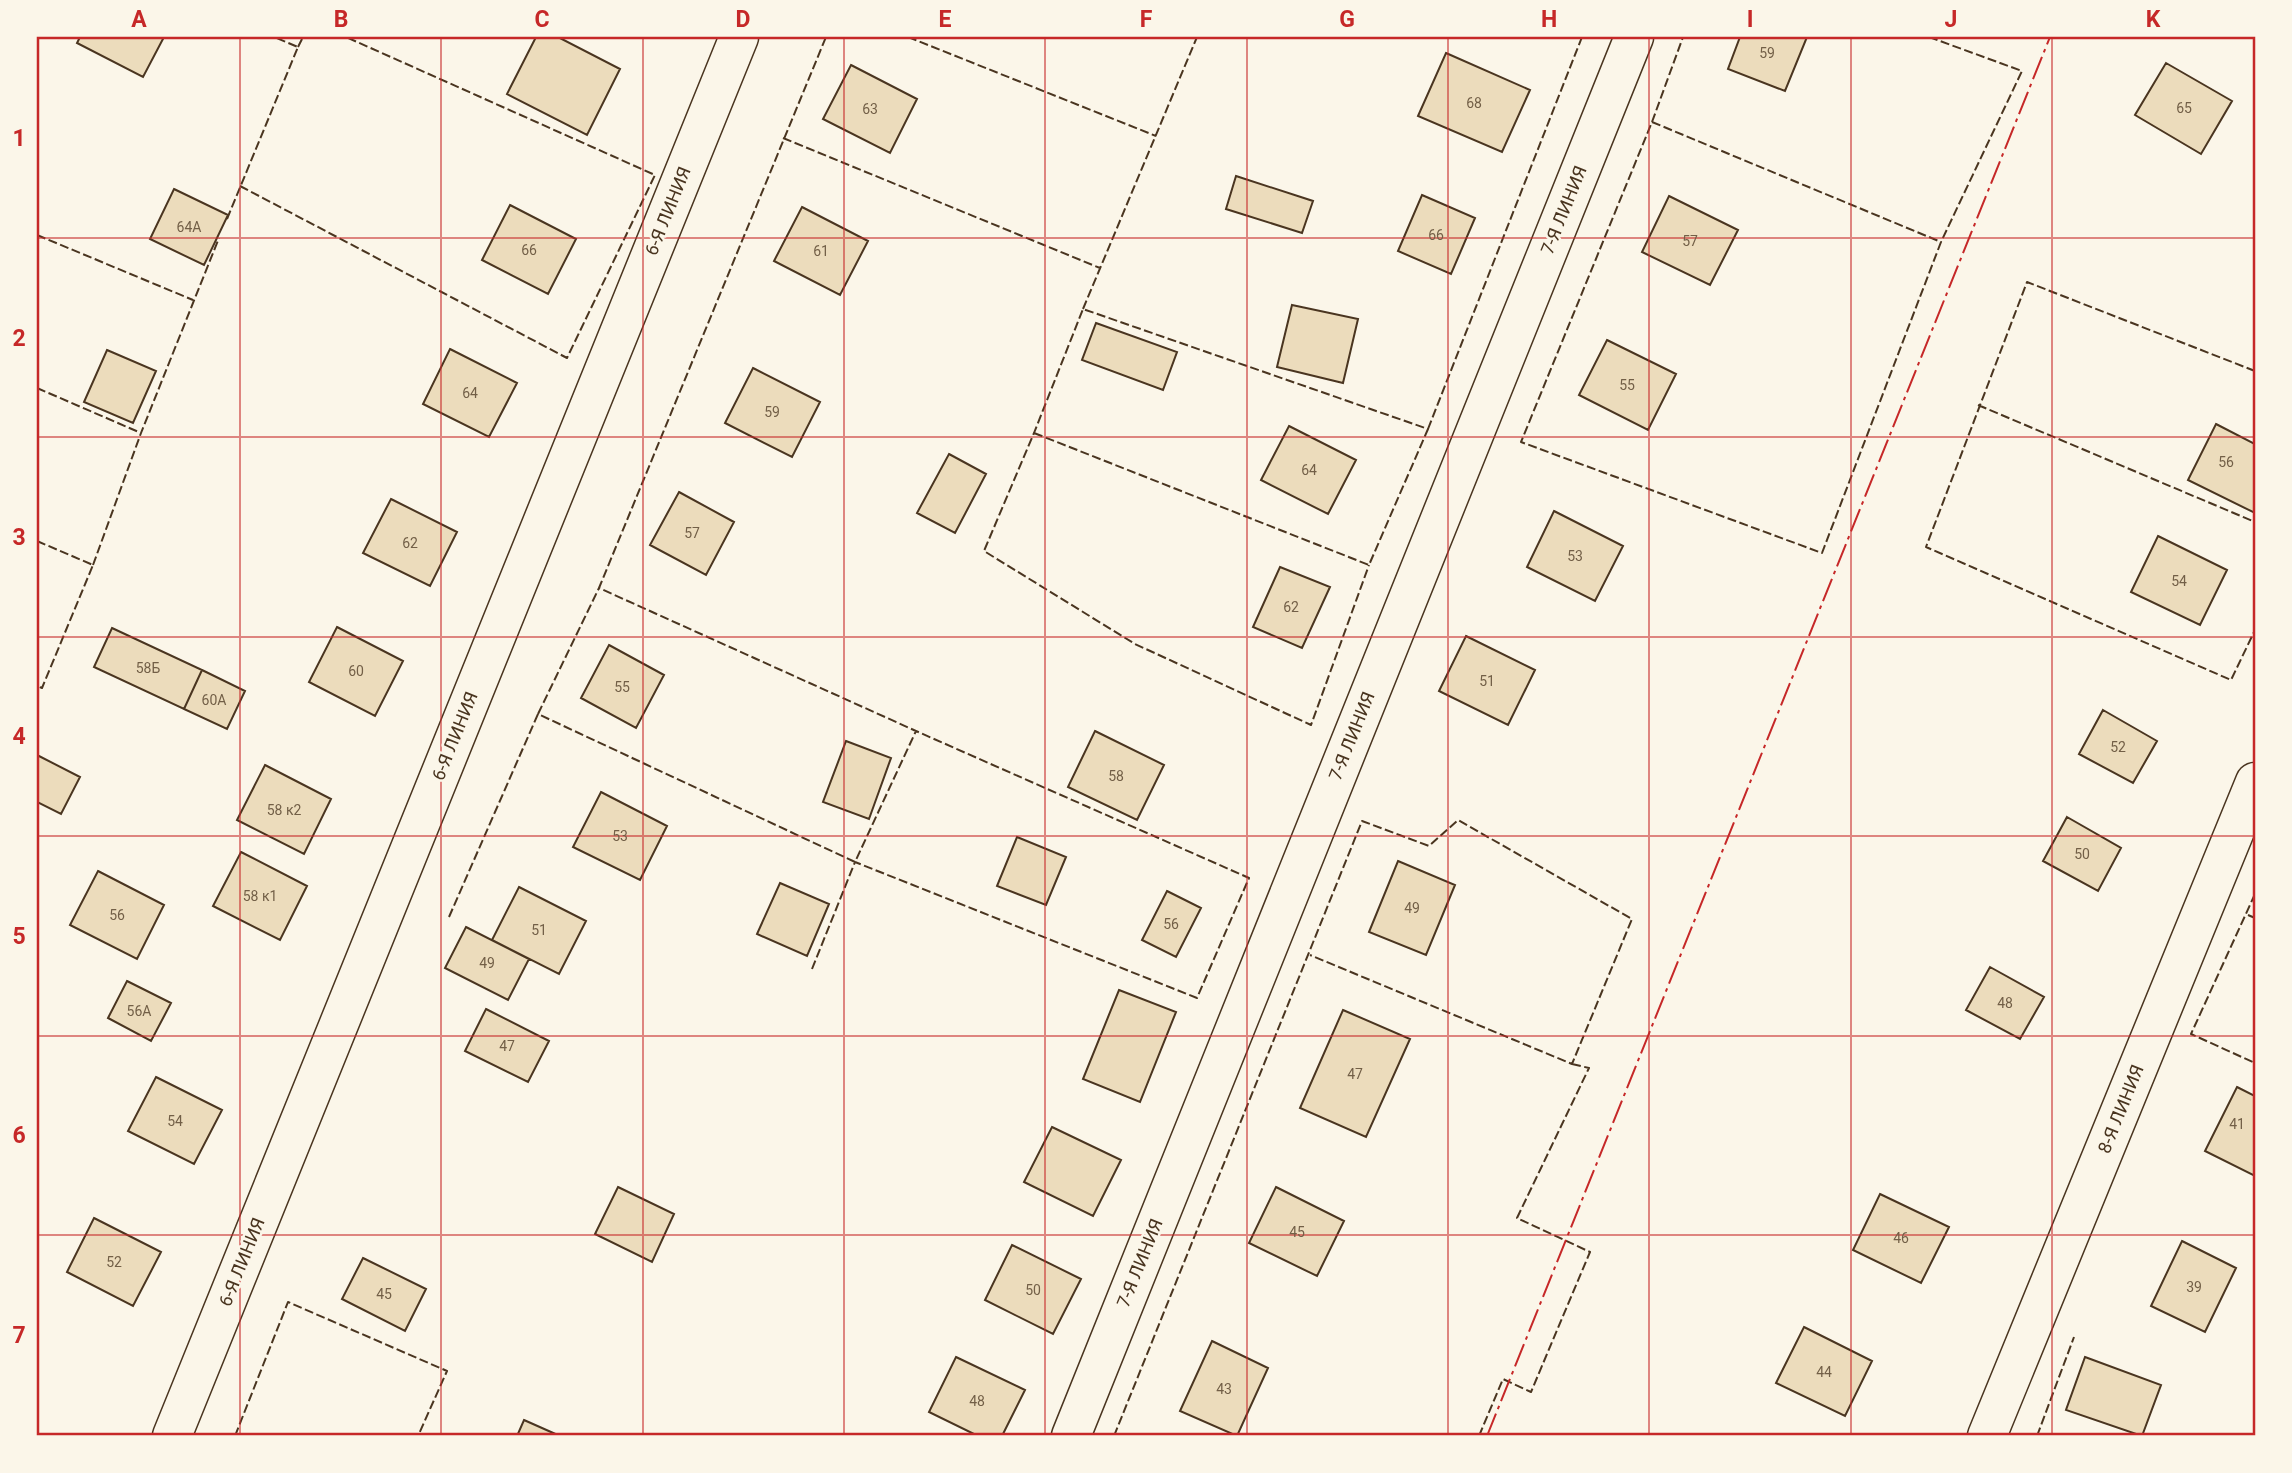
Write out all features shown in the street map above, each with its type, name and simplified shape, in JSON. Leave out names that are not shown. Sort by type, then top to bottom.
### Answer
[{"type":"street","name":"6-Я ЛИНИЯ","points":[[172,1436],[739,37]]},
{"type":"street","name":"7-Я ЛИНИЯ","points":[[1070,1436],[1634,37]]},
{"type":"street","name":"8-Я ЛИНИЯ","points":[[1987,1436],[2255,782]]},
{"type":"building","points":[[80,37],[164,37],[143,77],[77,43]]},
{"type":"building","points":[[536,37],[558,37],[620,69],[587,135],[507,94]]},
{"type":"building","points":[[1740,37],[1807,37],[1785,91],[1728,69]]},
{"type":"building","points":[[1446,53],[1530,90],[1502,152],[1418,116]]},
{"type":"building","points":[[2166,63],[2232,101],[2201,154],[2135,115]]},
{"type":"building","points":[[851,65],[917,99],[890,153],[823,119]]},
{"type":"building","points":[[1236,176],[1313,201],[1302,233],[1226,209]]},
{"type":"building","points":[[174,189],[228,215],[204,265],[150,239]]},
{"type":"building","points":[[1422,195],[1475,218],[1451,274],[1398,251]]},
{"type":"building","points":[[1669,196],[1738,230],[1710,285],[1642,252]]},
{"type":"building","points":[[510,205],[576,239],[548,294],[482,260]]},
{"type":"building","points":[[802,207],[868,241],[840,295],[774,261]]},
{"type":"building","points":[[1292,305],[1358,319],[1343,383],[1277,367]]},
{"type":"building","points":[[1096,323],[1177,352],[1163,390],[1082,360]]},
{"type":"building","points":[[1607,340],[1676,374],[1648,430],[1579,395]]},
{"type":"building","points":[[450,349],[517,383],[489,437],[423,404]]},
{"type":"building","points":[[107,350],[156,371],[133,423],[84,402]]},
{"type":"building","points":[[753,368],[820,402],[792,457],[725,423]]},
{"type":"building","points":[[2216,424],[2255,444],[2255,513],[2188,480]]},
{"type":"building","points":[[1289,426],[1356,460],[1328,514],[1261,480]]},
{"type":"building","points":[[949,454],[986,474],[955,533],[917,513]]},
{"type":"building","points":[[679,492],[734,522],[706,575],[650,545]]},
{"type":"building","points":[[391,499],[457,532],[430,586],[363,553]]},
{"type":"building","points":[[1554,511],[1623,546],[1595,601],[1527,567]]},
{"type":"building","points":[[2158,536],[2227,570],[2200,625],[2131,592]]},
{"type":"building","points":[[1280,567],[1330,587],[1302,648],[1253,627]]},
{"type":"building","points":[[337,627],[403,661],[375,716],[309,682]]},
{"type":"building","points":[[112,628],[202,670],[184,709],[94,667]]},
{"type":"building","points":[[1466,636],[1535,670],[1508,725],[1439,691]]},
{"type":"building","points":[[609,645],[664,675],[636,728],[581,698]]},
{"type":"building","points":[[202,670],[245,691],[227,729],[184,709]]},
{"type":"building","points":[[2103,710],[2157,741],[2133,783],[2079,754]]},
{"type":"building","points":[[1095,731],[1164,765],[1137,820],[1068,787]]},
{"type":"building","points":[[846,741],[891,758],[869,819],[823,802]]},
{"type":"building","points":[[37,755],[80,777],[61,814],[37,802]]},
{"type":"building","points":[[265,765],[331,799],[304,854],[237,820]]},
{"type":"building","points":[[601,792],[667,826],[640,880],[573,847]]},
{"type":"building","points":[[2067,817],[2121,848],[2098,891],[2043,861]]},
{"type":"building","points":[[1017,837],[1066,857],[1046,905],[997,886]]},
{"type":"building","points":[[241,852],[307,886],[280,940],[213,906]]},
{"type":"building","points":[[1398,861],[1455,885],[1426,955],[1369,932]]},
{"type":"building","points":[[98,871],[164,905],[137,959],[70,925]]},
{"type":"building","points":[[780,883],[829,904],[807,956],[757,934]]},
{"type":"building","points":[[519,887],[586,921],[559,974],[492,940]]},
{"type":"building","points":[[1167,891],[1201,908],[1176,957],[1142,940]]},
{"type":"building","points":[[466,927],[529,959],[508,1000],[445,968]]},
{"type":"building","points":[[1990,967],[2044,997],[2020,1039],[1966,1010]]},
{"type":"building","points":[[127,981],[171,1003],[151,1041],[108,1018]]},
{"type":"building","points":[[1119,990],[1176,1012],[1140,1102],[1083,1079]]},
{"type":"building","points":[[486,1009],[549,1041],[528,1082],[465,1051]]},
{"type":"building","points":[[1343,1010],[1410,1039],[1366,1137],[1300,1108]]},
{"type":"building","points":[[156,1077],[222,1110],[194,1164],[128,1131]]},
{"type":"building","points":[[2237,1087],[2255,1096],[2255,1176],[2205,1151]]},
{"type":"building","points":[[1052,1127],[1121,1160],[1093,1216],[1024,1182]]},
{"type":"building","points":[[618,1187],[674,1214],[652,1262],[595,1234]]},
{"type":"building","points":[[1276,1187],[1344,1221],[1317,1276],[1249,1243]]},
{"type":"building","points":[[1880,1194],[1949,1227],[1921,1283],[1853,1250]]},
{"type":"building","points":[[94,1218],[161,1252],[133,1306],[67,1272]]},
{"type":"building","points":[[2182,1241],[2236,1268],[2205,1332],[2151,1306]]},
{"type":"building","points":[[1012,1245],[1081,1279],[1053,1334],[985,1300]]},
{"type":"building","points":[[363,1258],[426,1289],[405,1331],[342,1299]]},
{"type":"building","points":[[1804,1327],[1872,1361],[1845,1416],[1776,1383]]},
{"type":"building","points":[[1212,1341],[1268,1368],[1237,1436],[1180,1411]]},
{"type":"building","points":[[956,1357],[1025,1390],[1002,1436],[978,1436],[929,1412]]},
{"type":"building","points":[[2085,1357],[2161,1385],[2142,1436],[2066,1410]]},
{"type":"building","points":[[524,1420],[560,1436],[517,1436]]},
{"type":"fence","points":[[227,219],[298,47],[274,37]]},
{"type":"fence","points":[[298,47],[303,37]]},
{"type":"fence","points":[[240,186],[567,358],[655,175],[346,37]]},
{"type":"fence","points":[[449,917],[538,714],[855,862],[916,731],[599,588],[826,37]]},
{"type":"fence","points":[[908,37],[1156,136]]},
{"type":"fence","points":[[1083,309],[1197,37]]},
{"type":"fence","points":[[1428,429],[1582,37]]},
{"type":"fence","points":[[1652,122],[1941,242],[1822,553],[1521,442],[1652,122],[1683,37]]},
{"type":"fence","points":[[1929,37],[2022,71],[1941,242]]},
{"type":"fence","points":[[783,138],[1100,268]]},
{"type":"fence","points":[[37,235],[193,300]]},
{"type":"fence","points":[[93,565],[141,433],[219,238]]},
{"type":"fence","points":[[2255,371],[2027,282],[1926,547],[2231,680],[2255,630]]},
{"type":"fence","points":[[1034,433],[1369,565],[1428,429],[1083,309],[984,551],[1135,644],[1311,725],[1369,565]]},
{"type":"fence","points":[[37,388],[141,433]]},
{"type":"fence","points":[[1978,405],[2255,522]]},
{"type":"fence","points":[[37,541],[93,565],[42,688],[37,686]]},
{"type":"fence","points":[[538,714],[599,588]]},
{"type":"fence","points":[[812,969],[855,862],[1197,998],[1249,878],[916,731]]},
{"type":"fence","points":[[1114,1436],[1362,821],[1429,846],[1458,820],[1632,919],[1572,1064],[1310,955]]},
{"type":"fence","points":[[2255,894],[2191,1034],[2255,1063]]},
{"type":"fence","points":[[2248,915],[2255,918]]},
{"type":"fence","points":[[1479,1436],[1503,1379],[1531,1392],[1590,1252],[1517,1218],[1589,1068],[1572,1064]]},
{"type":"fence","points":[[235,1436],[288,1302],[447,1371],[418,1436]]},
{"type":"fence","points":[[2037,1436],[2074,1337]]},
{"type":"power","points":[[1487,1436],[2050,37]]}]
